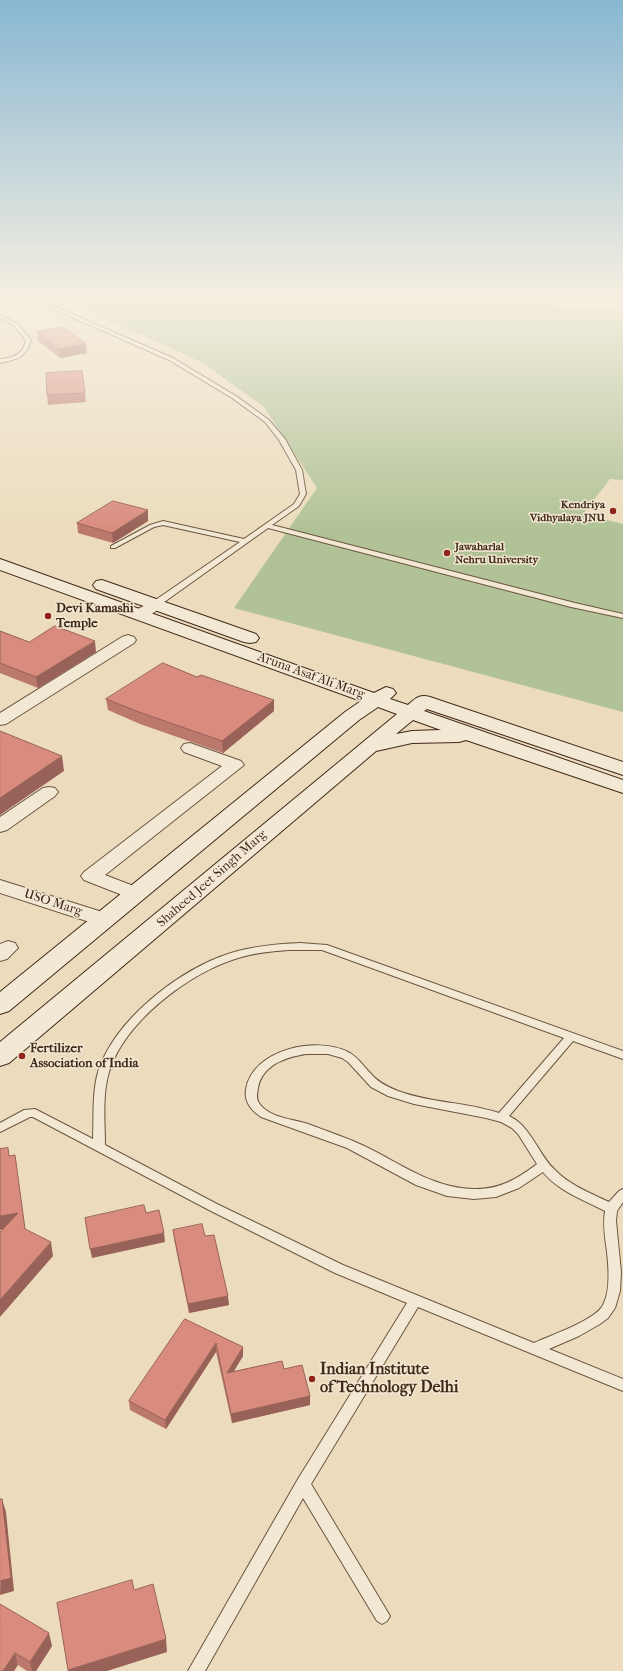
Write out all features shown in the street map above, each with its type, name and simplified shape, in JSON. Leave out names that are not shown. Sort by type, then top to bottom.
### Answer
[{"type":"main road","name":"Aruna Asaf Ali Marg","points":[[0,550],[157,603],[418,707],[623,769]]},
{"type":"main road","name":"Aruna Asaf Ali Marg","points":[[0,564],[139,614],[383,694]]},
{"type":"main road","points":[[0,1005],[352,716],[383,694]]},
{"type":"main road","name":"Aruna Asaf Ali Marg","points":[[418,707],[489,741],[623,787]]},
{"type":"main road","name":"Shaheed Jeet Singh Marg","points":[[0,1056],[142,939],[324,783],[418,707]]},
{"type":"main road","points":[[370,747],[397,739],[427,736],[458,736],[489,741]]},
{"type":"street","points":[[139,614],[157,603]]},
{"type":"street","points":[[0,720],[128,640]]},
{"type":"street","points":[[137,894],[91,876],[235,765],[190,748]]},
{"type":"street","points":[[0,826],[49,792]]},
{"type":"street","name":"USO Marg","points":[[0,886],[105,920]]},
{"type":"lane","points":[[157,603],[243,541],[268,526],[297,504],[302,494],[299,470],[282,439],[267,421],[234,397],[197,375]]},
{"type":"lane","points":[[112,547],[152,526],[163,523],[243,541]]},
{"type":"lane","points":[[268,526],[574,605],[623,616]]},
{"type":"lane","points":[[99,1146],[101,1085],[104,1069],[114,1048],[130,1026],[167,992],[190,977],[231,957],[249,952],[301,946],[323,947],[623,1055]]},
{"type":"lane","points":[[501,1118],[571,1036]]},
{"type":"lane","points":[[544,1166],[514,1187],[497,1193],[459,1193],[439,1188],[354,1147],[288,1121],[268,1116],[255,1106],[250,1092],[255,1079],[264,1067],[280,1055],[297,1050],[337,1050],[350,1056],[377,1086],[395,1095],[501,1118],[518,1127],[544,1166],[550,1172],[568,1186],[612,1209]]},
{"type":"lane","points":[[0,1128],[28,1113],[35,1113],[213,1207],[339,1269],[623,1385]]},
{"type":"lane","points":[[533,1349],[581,1328],[609,1309],[616,1271],[609,1227],[612,1209],[617,1199],[623,1194]]},
{"type":"lane","points":[[196,1671],[303,1484],[415,1301]]},
{"type":"lane","points":[[303,1484],[382,1616]]},
{"type":"green space","name":"Jawaharlal Nehru University","points":[[220,375],[623,375],[623,480],[610,479],[583,514],[623,524],[623,712],[234,608],[317,488],[264,407]]},
{"type":"building","points":[[46,375],[83,375],[85,393],[47,395]]},
{"type":"building","points":[[113,501],[148,510],[112,533],[77,523]]},
{"type":"building","points":[[55,626],[95,641],[36,677],[0,663],[0,631],[29,642]]},
{"type":"building","points":[[163,663],[197,677],[201,675],[274,700],[222,741],[106,699]]},
{"type":"building","points":[[0,731],[62,756],[0,798]]},
{"type":"building","points":[[8,1148],[9,1156],[15,1155],[25,1229],[51,1242],[0,1300],[0,1232],[18,1213],[0,1216],[0,1149]]},
{"type":"building","points":[[144,1205],[146,1213],[159,1210],[164,1233],[90,1249],[85,1218]]},
{"type":"building","points":[[202,1224],[205,1236],[214,1235],[228,1296],[188,1304],[173,1230]]},
{"type":"building","points":[[185,1319],[243,1347],[227,1373],[282,1361],[284,1369],[302,1365],[310,1396],[231,1414],[216,1343],[165,1420],[129,1401]]},
{"type":"building","points":[[0,1499],[2,1499],[11,1578],[0,1581]]},
{"type":"building","points":[[132,1580],[134,1590],[153,1584],[166,1639],[68,1670],[57,1603]]},
{"type":"building","points":[[0,1604],[49,1633],[30,1662],[15,1653],[3,1671],[0,1671]]},
{"type":"place","name":"Kendriya Vidhyalaya JNU","points":[[613,511]]},
{"type":"place","name":"Jawaharlal Nehru University","points":[[447,553]]},
{"type":"place","name":"Devi Kamashi Temple","points":[[48,616]]},
{"type":"place","name":"Fertilizer Association of India","points":[[22,1056]]},
{"type":"place","name":"Indian Institute of Technology Delhi","points":[[312,1379]]}]
